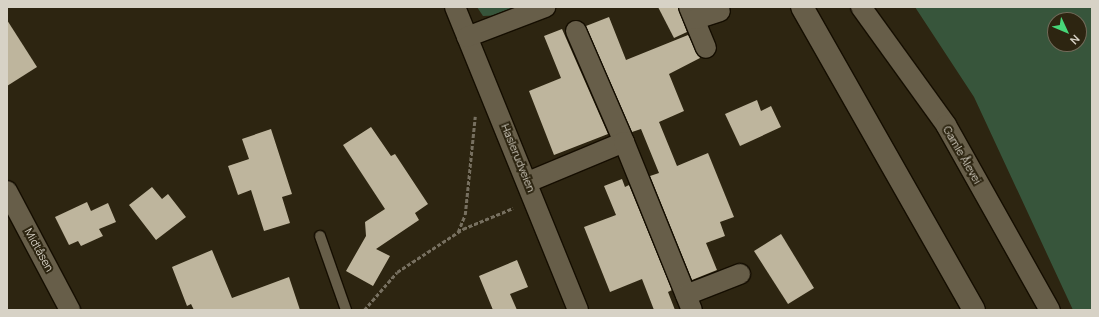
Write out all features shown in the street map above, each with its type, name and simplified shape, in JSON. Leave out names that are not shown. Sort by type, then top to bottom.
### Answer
[{"type":"main road","points":[[802,7],[974,310]]},
{"type":"street","name":"Haslerudveien","points":[[456,7],[531,190],[578,310]]},
{"type":"street","points":[[467,37],[545,7]]},
{"type":"street","name":"Gamle Ålevei","points":[[862,7],[946,125],[1050,310]]},
{"type":"street","points":[[706,48],[693,13],[720,11]]},
{"type":"street","points":[[576,31],[624,142],[689,302],[740,274]]},
{"type":"street","points":[[531,190],[624,142]]},
{"type":"street","name":"Midtåsen","points":[[7,191],[70,310]]},
{"type":"lane","points":[[320,236],[346,310]]},
{"type":"path","points":[[457,233],[465,215],[473,125],[490,90]]},
{"type":"path","points":[[364,310],[397,272],[457,233],[531,190]]},
{"type":"green space","points":[[477,7],[527,7],[505,15],[483,16]]},
{"type":"green space","points":[[915,7],[1092,7],[1092,310],[1073,310],[974,97]]},
{"type":"building","points":[[658,7],[678,7],[687,32],[674,38]]},
{"type":"building","points":[[609,17],[626,60],[688,35],[700,58],[669,74],[684,111],[659,122],[677,166],[708,153],[734,217],[720,222],[725,236],[706,243],[717,270],[692,280],[650,176],[659,173],[641,129],[632,132],[586,26]]},
{"type":"building","points":[[7,20],[37,67],[7,86]]},
{"type":"building","points":[[562,29],[608,134],[554,155],[529,91],[561,78],[544,36]]},
{"type":"building","points":[[757,100],[761,111],[771,106],[781,127],[740,146],[725,114]]},
{"type":"building","points":[[371,127],[391,156],[395,154],[428,204],[415,213],[419,220],[376,249],[390,256],[373,286],[346,271],[366,236],[365,222],[385,209],[343,145]]},
{"type":"building","points":[[271,129],[292,194],[282,197],[290,223],[264,231],[251,190],[238,195],[228,166],[249,159],[242,139]]},
{"type":"building","points":[[622,179],[625,187],[629,185],[672,290],[668,292],[675,310],[654,310],[642,279],[610,292],[584,227],[616,215],[604,186]]},
{"type":"building","points":[[152,187],[162,199],[168,194],[186,217],[156,240],[129,205]]},
{"type":"building","points":[[87,202],[91,211],[108,203],[116,222],[99,229],[103,236],[81,246],[78,241],[69,245],[55,217]]},
{"type":"building","points":[[781,234],[814,288],[788,304],[754,251]]},
{"type":"building","points":[[212,250],[232,298],[289,277],[300,310],[194,310],[191,304],[187,306],[172,267]]},
{"type":"building","points":[[517,260],[528,287],[510,294],[517,310],[493,310],[479,276]]}]
